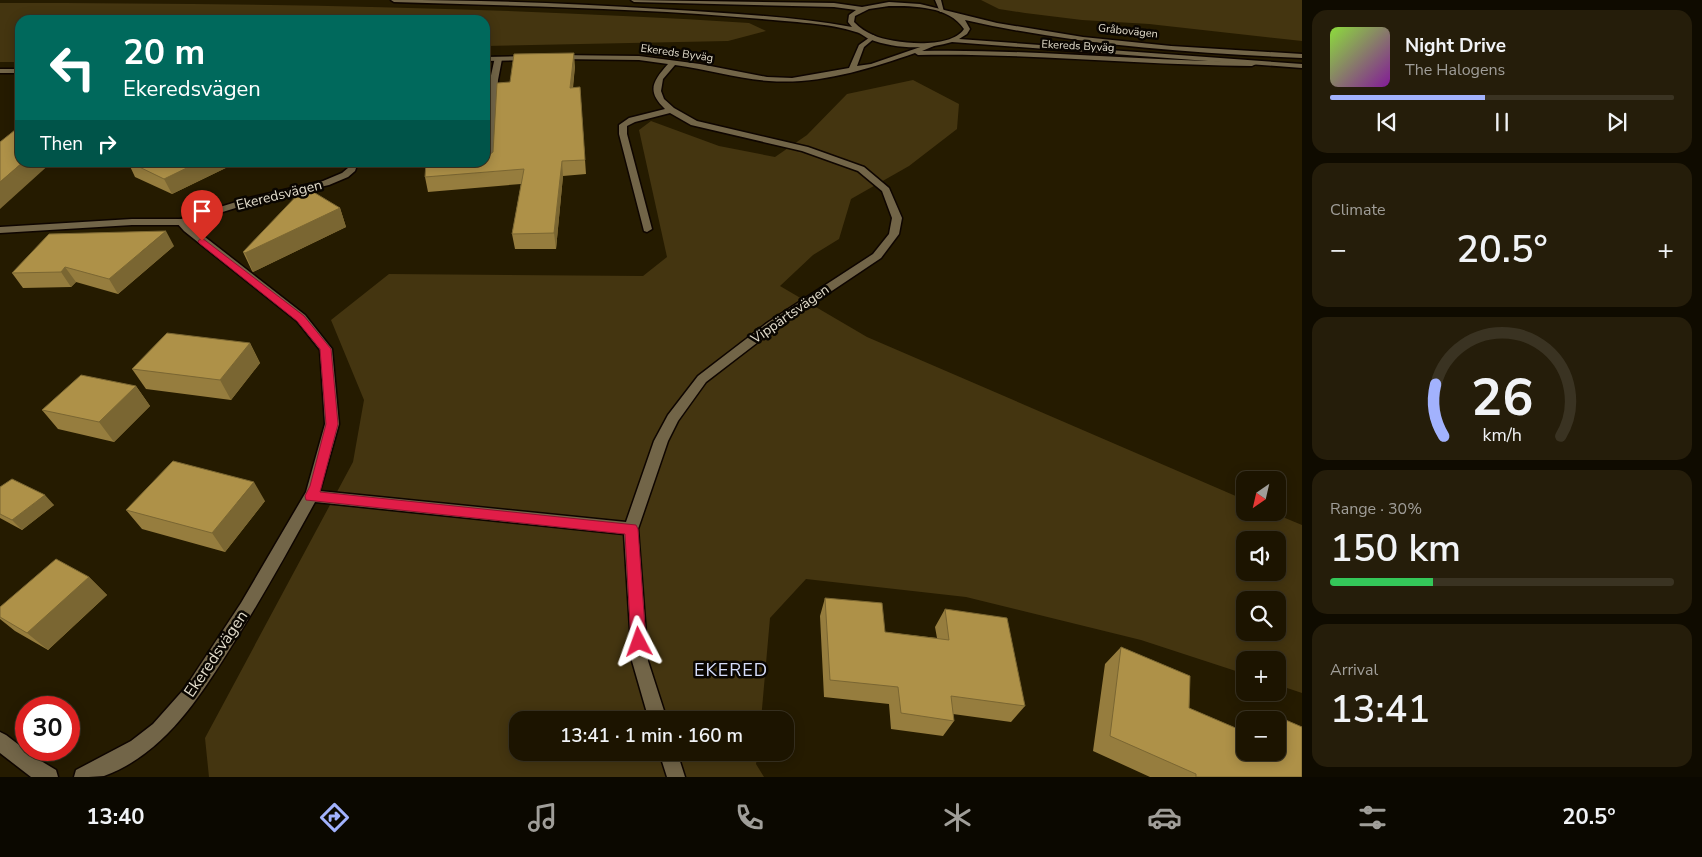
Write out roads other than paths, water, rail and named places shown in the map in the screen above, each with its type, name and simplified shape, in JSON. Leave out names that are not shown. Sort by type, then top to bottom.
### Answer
[{"type":"street","points":[[394,0],[606,7],[724,14],[804,21],[858,30]]},
{"type":"street","points":[[634,0],[834,5],[861,9]]},
{"type":"street","points":[[938,0],[942,11]]},
{"type":"street","name":"Gråbovägen","points":[[861,9],[891,2],[916,5],[954,16],[1016,29],[1116,42],[1302,56]]},
{"type":"street","points":[[861,9],[852,14],[851,18],[853,26],[858,30],[873,37],[901,44],[932,45]]},
{"type":"street","points":[[954,16],[965,24],[967,29],[965,34],[954,41]]},
{"type":"street","points":[[852,68],[861,46],[873,37]]},
{"type":"street","name":"Gråbovägen","points":[[932,45],[954,41],[1252,64],[1302,66]]},
{"type":"street","name":"Ekereds Byväg","points":[[549,58],[606,57],[674,62],[767,79],[807,78],[832,75],[852,68],[872,66],[932,45]]},
{"type":"street","name":"Ekereds Byväg","points":[[903,54],[983,53],[1209,64],[1252,64]]},
{"type":"street","points":[[490,59],[540,58]]},
{"type":"street","points":[[490,150],[494,80],[498,59]]},
{"type":"street","name":"Vippärtsvägen","points":[[655,711],[640,661],[631,529],[661,441],[673,418],[702,379],[771,326],[877,256],[894,234],[897,218],[886,190],[861,169],[805,149],[694,123],[671,110],[660,100],[657,90],[659,79],[674,62]]},
{"type":"street","points":[[0,71],[15,71]]},
{"type":"street","points":[[647,229],[622,134],[623,125],[632,120],[671,110]]},
{"type":"street","name":"Ekeredsvägen","points":[[83,777],[138,748],[159,730],[191,694],[247,608],[311,496],[316,486],[332,424],[326,349],[301,318],[187,229],[181,222],[252,200],[339,179],[353,167]]},
{"type":"street","points":[[0,230],[132,222],[181,222]]},
{"type":"street","points":[[311,496],[631,529]]},
{"type":"street","points":[[0,741],[29,766],[49,777]]},
{"type":"street","points":[[671,761],[676,777]]},
{"type":"district","name":"EKERED","points":[[731,670]]}]
